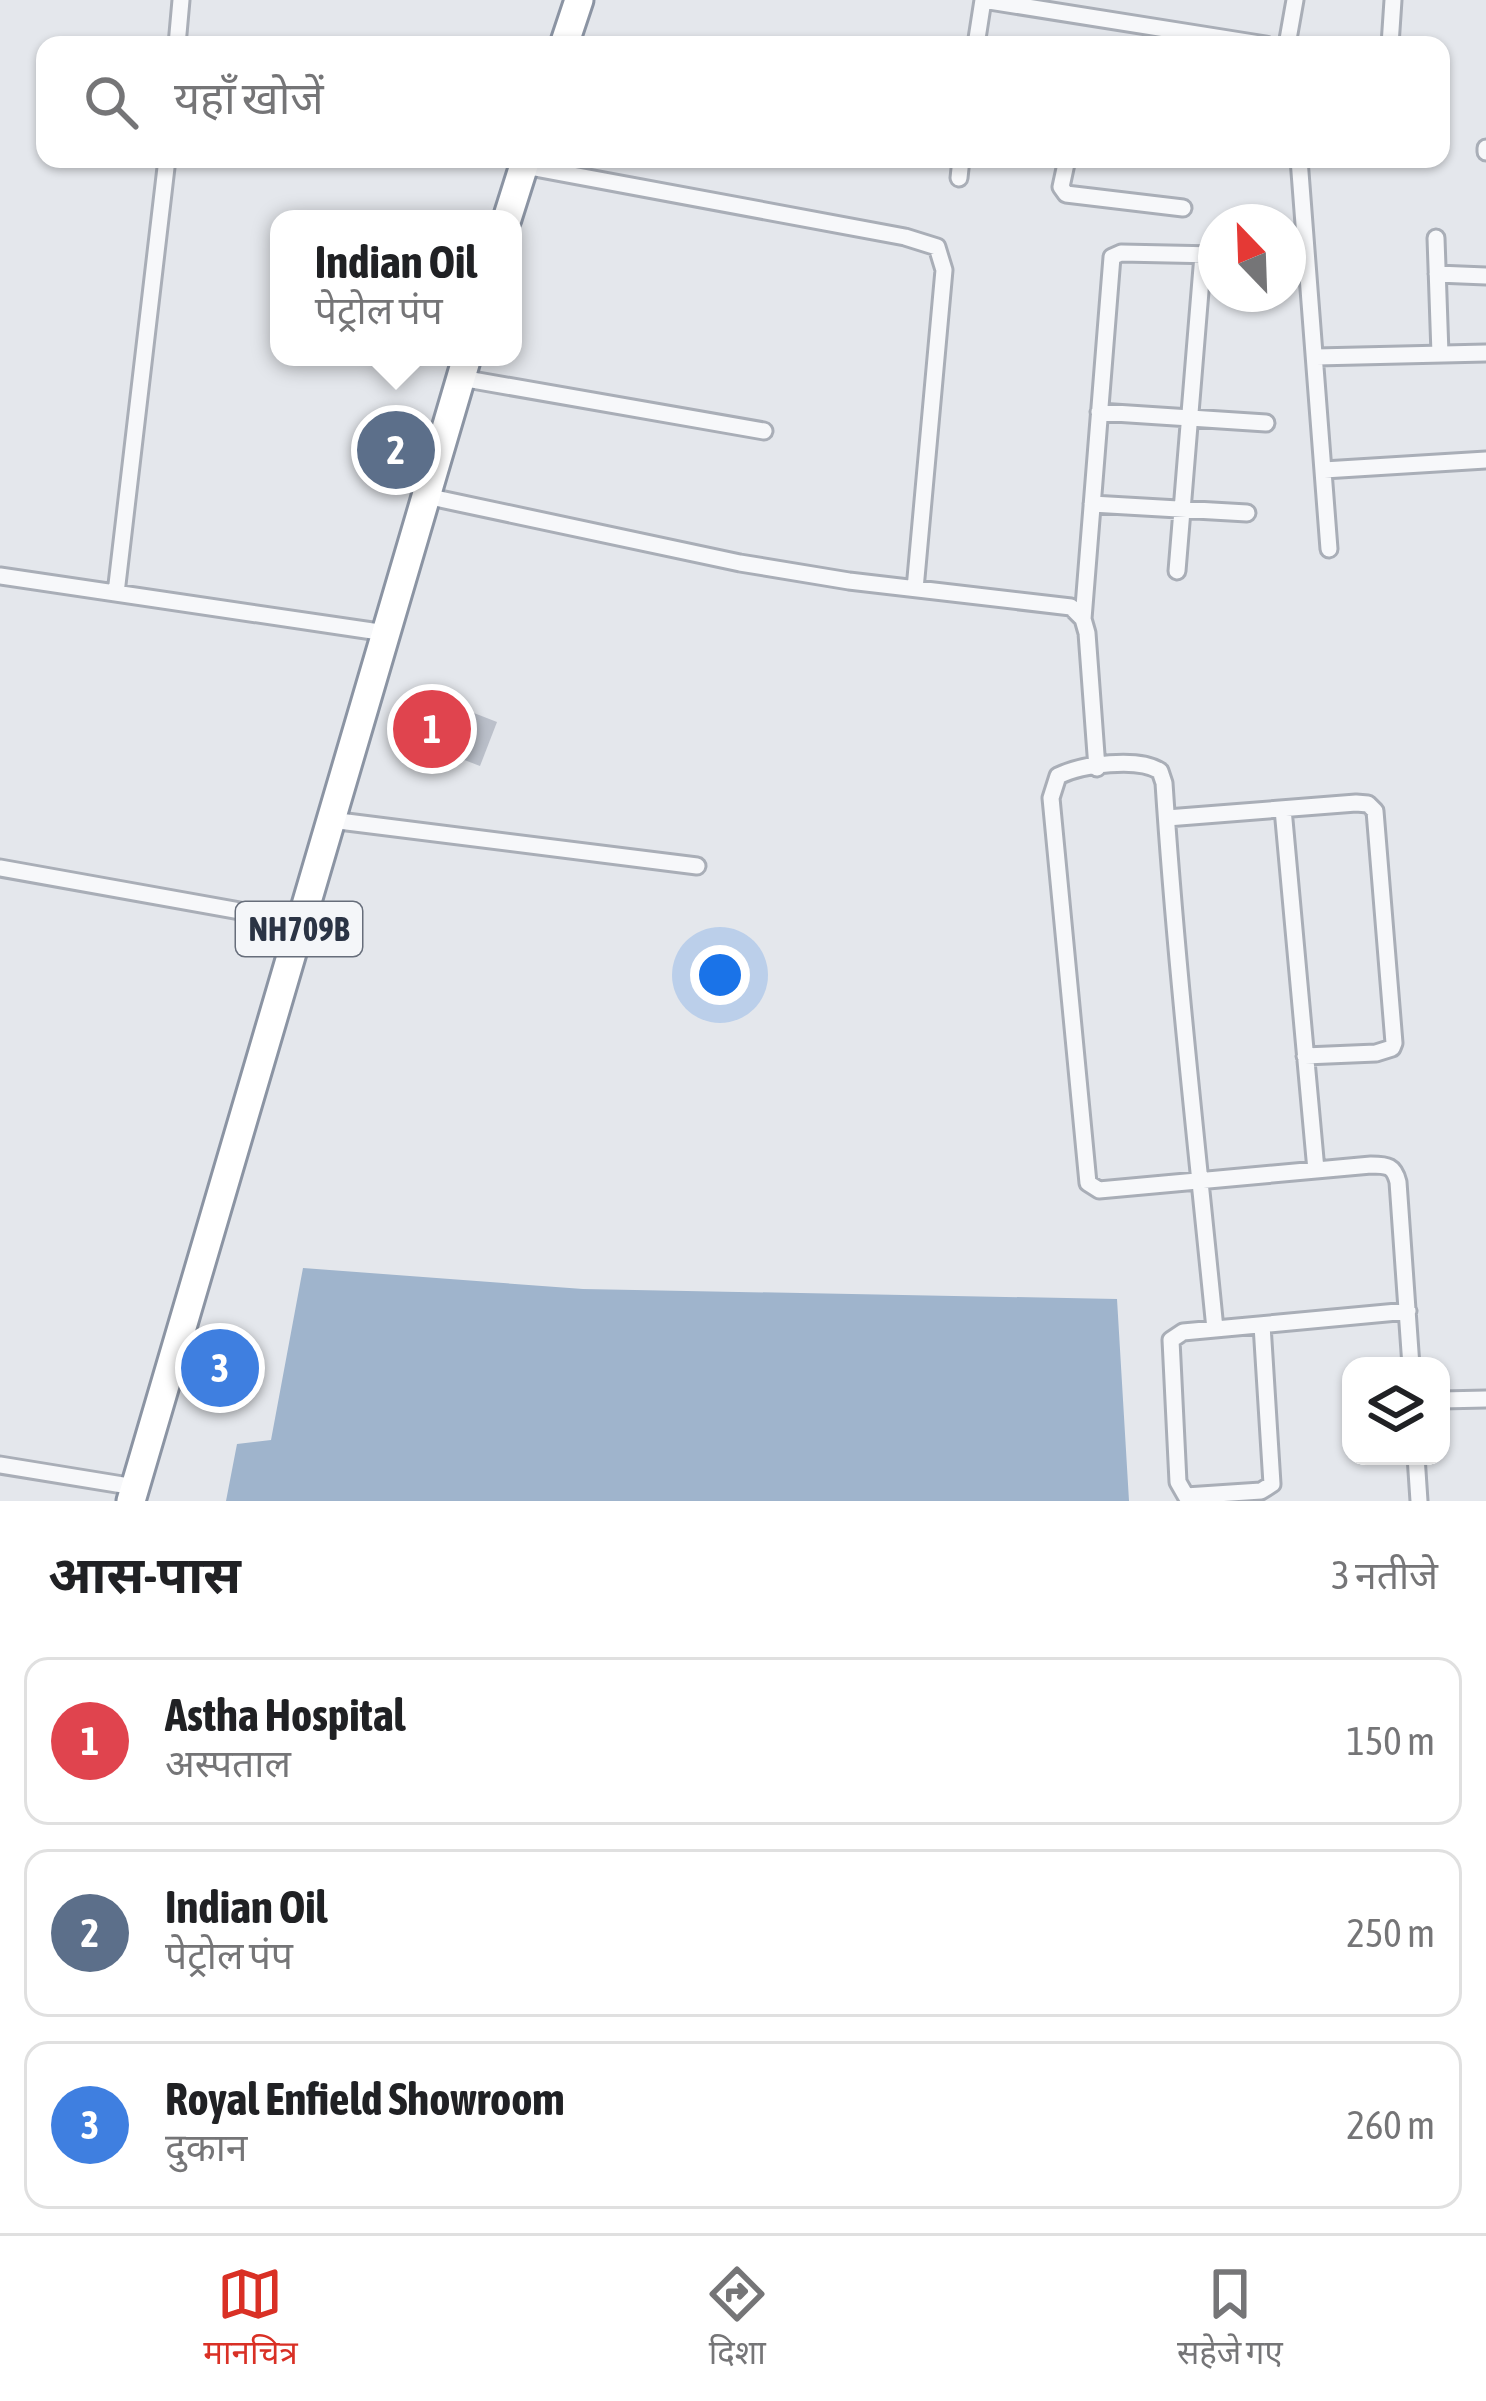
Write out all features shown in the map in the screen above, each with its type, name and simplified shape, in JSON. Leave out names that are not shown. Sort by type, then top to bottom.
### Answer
[{"type":"highway","points":[[567,36],[579,0]]},
{"type":"highway","points":[[511,210],[523,168]]},
{"type":"highway","name":"NH709B","points":[[133,1494],[464,368]]},
{"type":"street","points":[[178,36],[182,0]]},
{"type":"street","points":[[977,36],[982,0],[1191,36]]},
{"type":"street","points":[[1289,36],[1295,0]]},
{"type":"street","points":[[1391,36],[1393,0]]},
{"type":"street","points":[[116,593],[165,168]]},
{"type":"street","points":[[555,168],[905,237],[937,248],[944,270],[915,589]]},
{"type":"street","points":[[959,178],[960,168]]},
{"type":"street","points":[[1065,168],[1061,188],[1066,194],[1183,208]]},
{"type":"street","points":[[1300,168],[1329,549]]},
{"type":"street","points":[[1436,238],[1439,354]]},
{"type":"street","points":[[1097,768],[1083,619],[1112,257],[1121,253],[1198,255]]},
{"type":"street","points":[[1437,274],[1486,276]]},
{"type":"street","points":[[1177,571],[1202,312]]},
{"type":"street","points":[[1316,357],[1486,353]]},
{"type":"street","points":[[464,368],[764,431]]},
{"type":"street","points":[[1099,412],[1266,423]]},
{"type":"street","points":[[1324,470],[1486,460]]},
{"type":"street","points":[[426,496],[688,553],[915,589],[1060,605],[1083,619]]},
{"type":"street","points":[[1092,504],[1247,513]]},
{"type":"street","points":[[0,576],[386,633]]},
{"type":"street","points":[[1215,1329],[1201,1181],[1167,818],[1164,783],[1154,766],[1071,770],[1058,776],[1052,798],[1088,1183],[1099,1190],[1201,1181],[1316,1170],[1388,1165],[1395,1170],[1411,1357]]},
{"type":"street","points":[[1167,818],[1368,804],[1378,820],[1394,1042],[1392,1048],[1376,1052],[1305,1056]]},
{"type":"street","points":[[1283,808],[1316,1170]]},
{"type":"street","points":[[331,820],[697,866]]},
{"type":"street","points":[[0,868],[301,922]]},
{"type":"street","points":[[1262,1324],[1272,1484],[1261,1491],[1186,1496],[1178,1481],[1171,1340],[1183,1332],[1262,1324],[1408,1311]]},
{"type":"street","points":[[1450,1400],[1486,1399]]},
{"type":"street","points":[[0,1465],[133,1494]]},
{"type":"street","points":[[1417,1465],[1419,1501]]},
{"type":"water","points":[[303,1268],[583,1289],[1117,1299],[1129,1501],[226,1501],[237,1444],[271,1440]]},
{"type":"building","points":[[420,692],[497,722],[480,766],[402,736]]},
{"type":"place","name":"Indian Oil","points":[[396,450]]},
{"type":"place","name":"Astha Hospital","points":[[432,729]]},
{"type":"place","name":"Royal Enfield Showroom","points":[[220,1368]]}]
